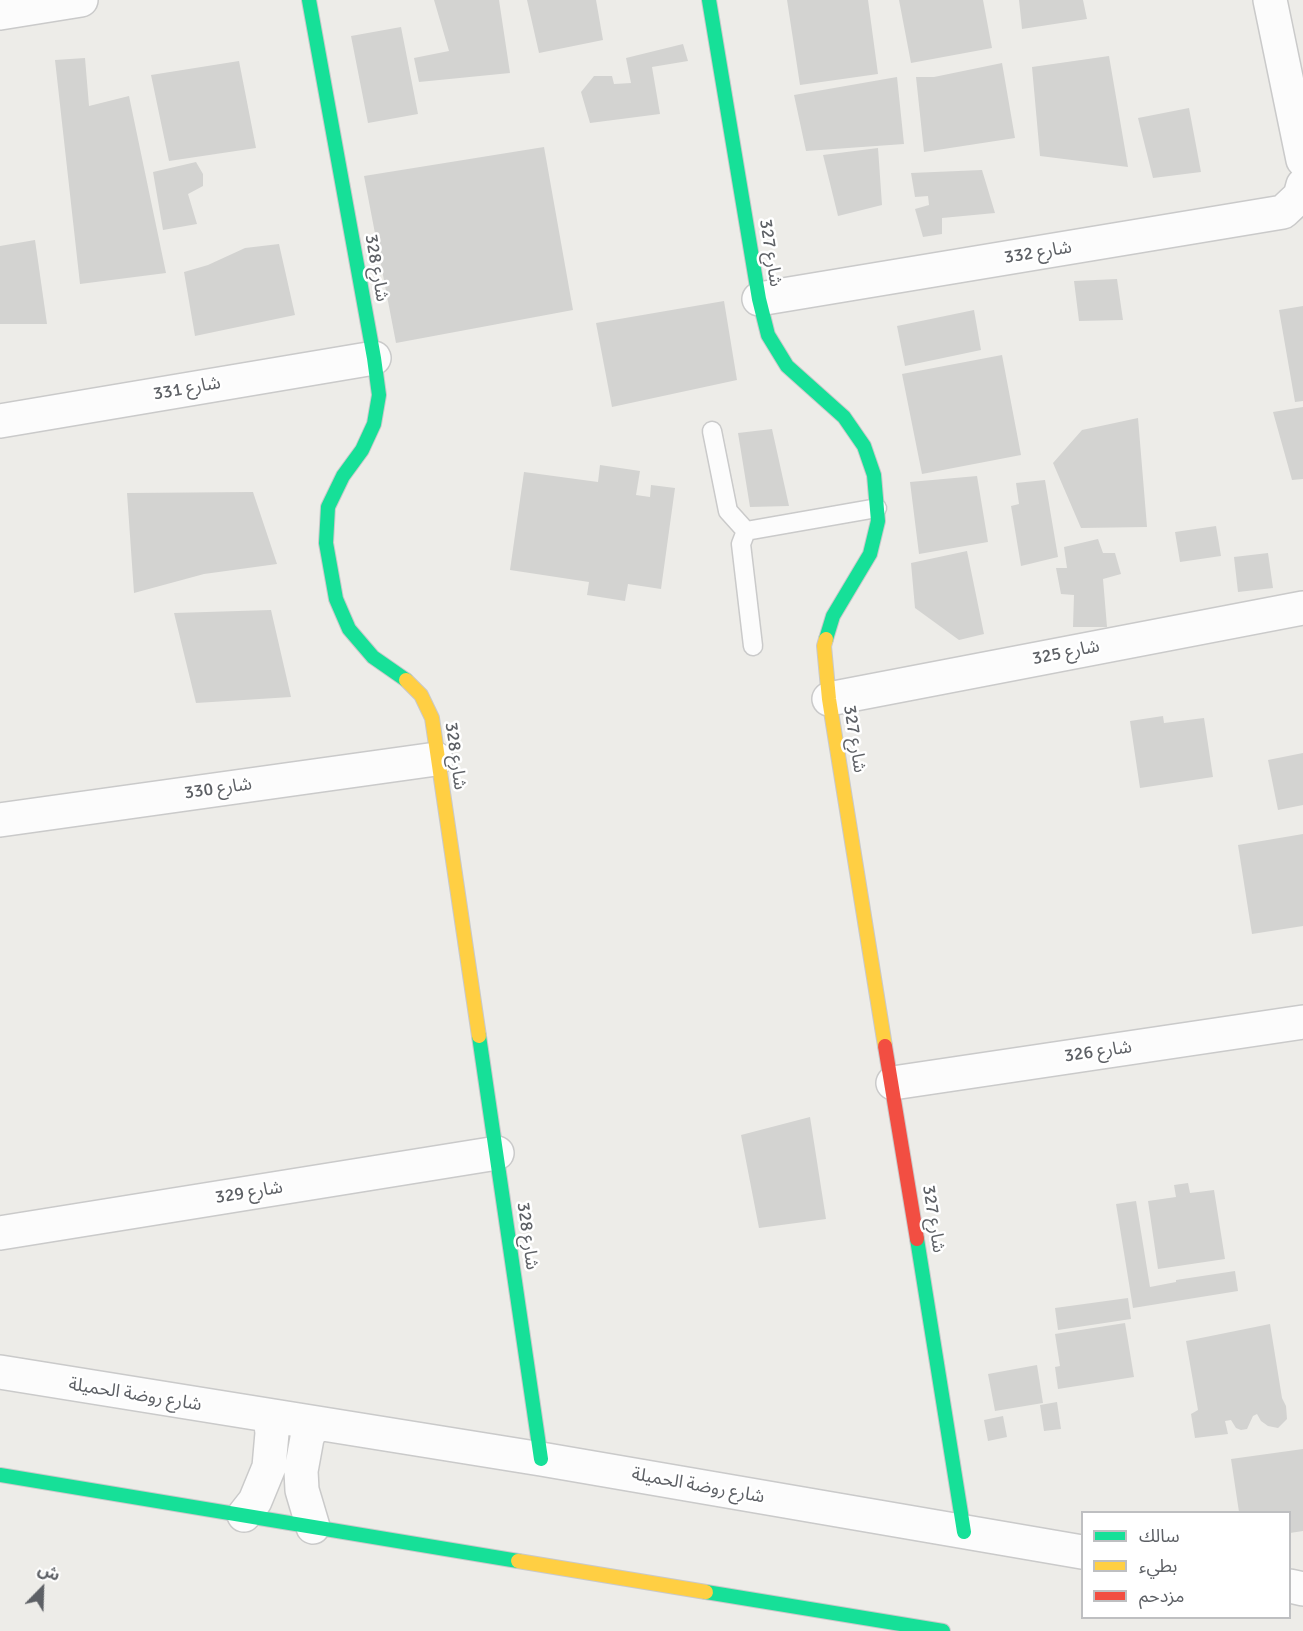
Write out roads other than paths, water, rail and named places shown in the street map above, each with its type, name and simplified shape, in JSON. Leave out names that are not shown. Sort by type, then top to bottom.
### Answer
[{"type":"street","points":[[0,13],[81,0]]},
{"type":"street","name":"شارع 328","points":[[309,0],[374,358],[378,395],[374,424],[363,450],[343,476],[328,507],[326,543],[336,599],[349,629],[373,657],[400,675],[421,695],[432,718],[436,759],[541,1459]]},
{"type":"street","name":"شارع 327","points":[[709,0],[759,299],[768,335],[787,366],[844,417],[864,446],[874,475],[878,521],[870,554],[833,616],[824,646],[829,699],[964,1532]]},
{"type":"street","points":[[1270,0],[1303,160]]},
{"type":"street","name":"شارع 332","points":[[759,299],[1283,212],[1300,196],[1303,185]]},
{"type":"street","name":"شارع 331","points":[[0,421],[374,358]]},
{"type":"street","name":"شارع 325","points":[[829,699],[1303,608]]},
{"type":"street","name":"شارع 330","points":[[0,820],[436,759]]},
{"type":"street","name":"شارع 326","points":[[893,1083],[1303,1022]]},
{"type":"street","name":"شارع 329","points":[[0,1233],[497,1154]]},
{"type":"street","name":"شارع روضة الحميلة","points":[[0,1372],[541,1459],[1081,1552]]},
{"type":"street","points":[[244,1515],[255,1501],[269,1467],[272,1433],[270,1416]]},
{"type":"street","points":[[313,1527],[302,1490],[302,1472],[307,1438],[314,1423]]},
{"type":"street","points":[[4,1476],[943,1631]]},
{"type":"lane","points":[[712,431],[728,511],[746,531]]},
{"type":"lane","points":[[746,531],[877,507]]},
{"type":"lane","points":[[746,531],[741,544],[753,646]]}]
